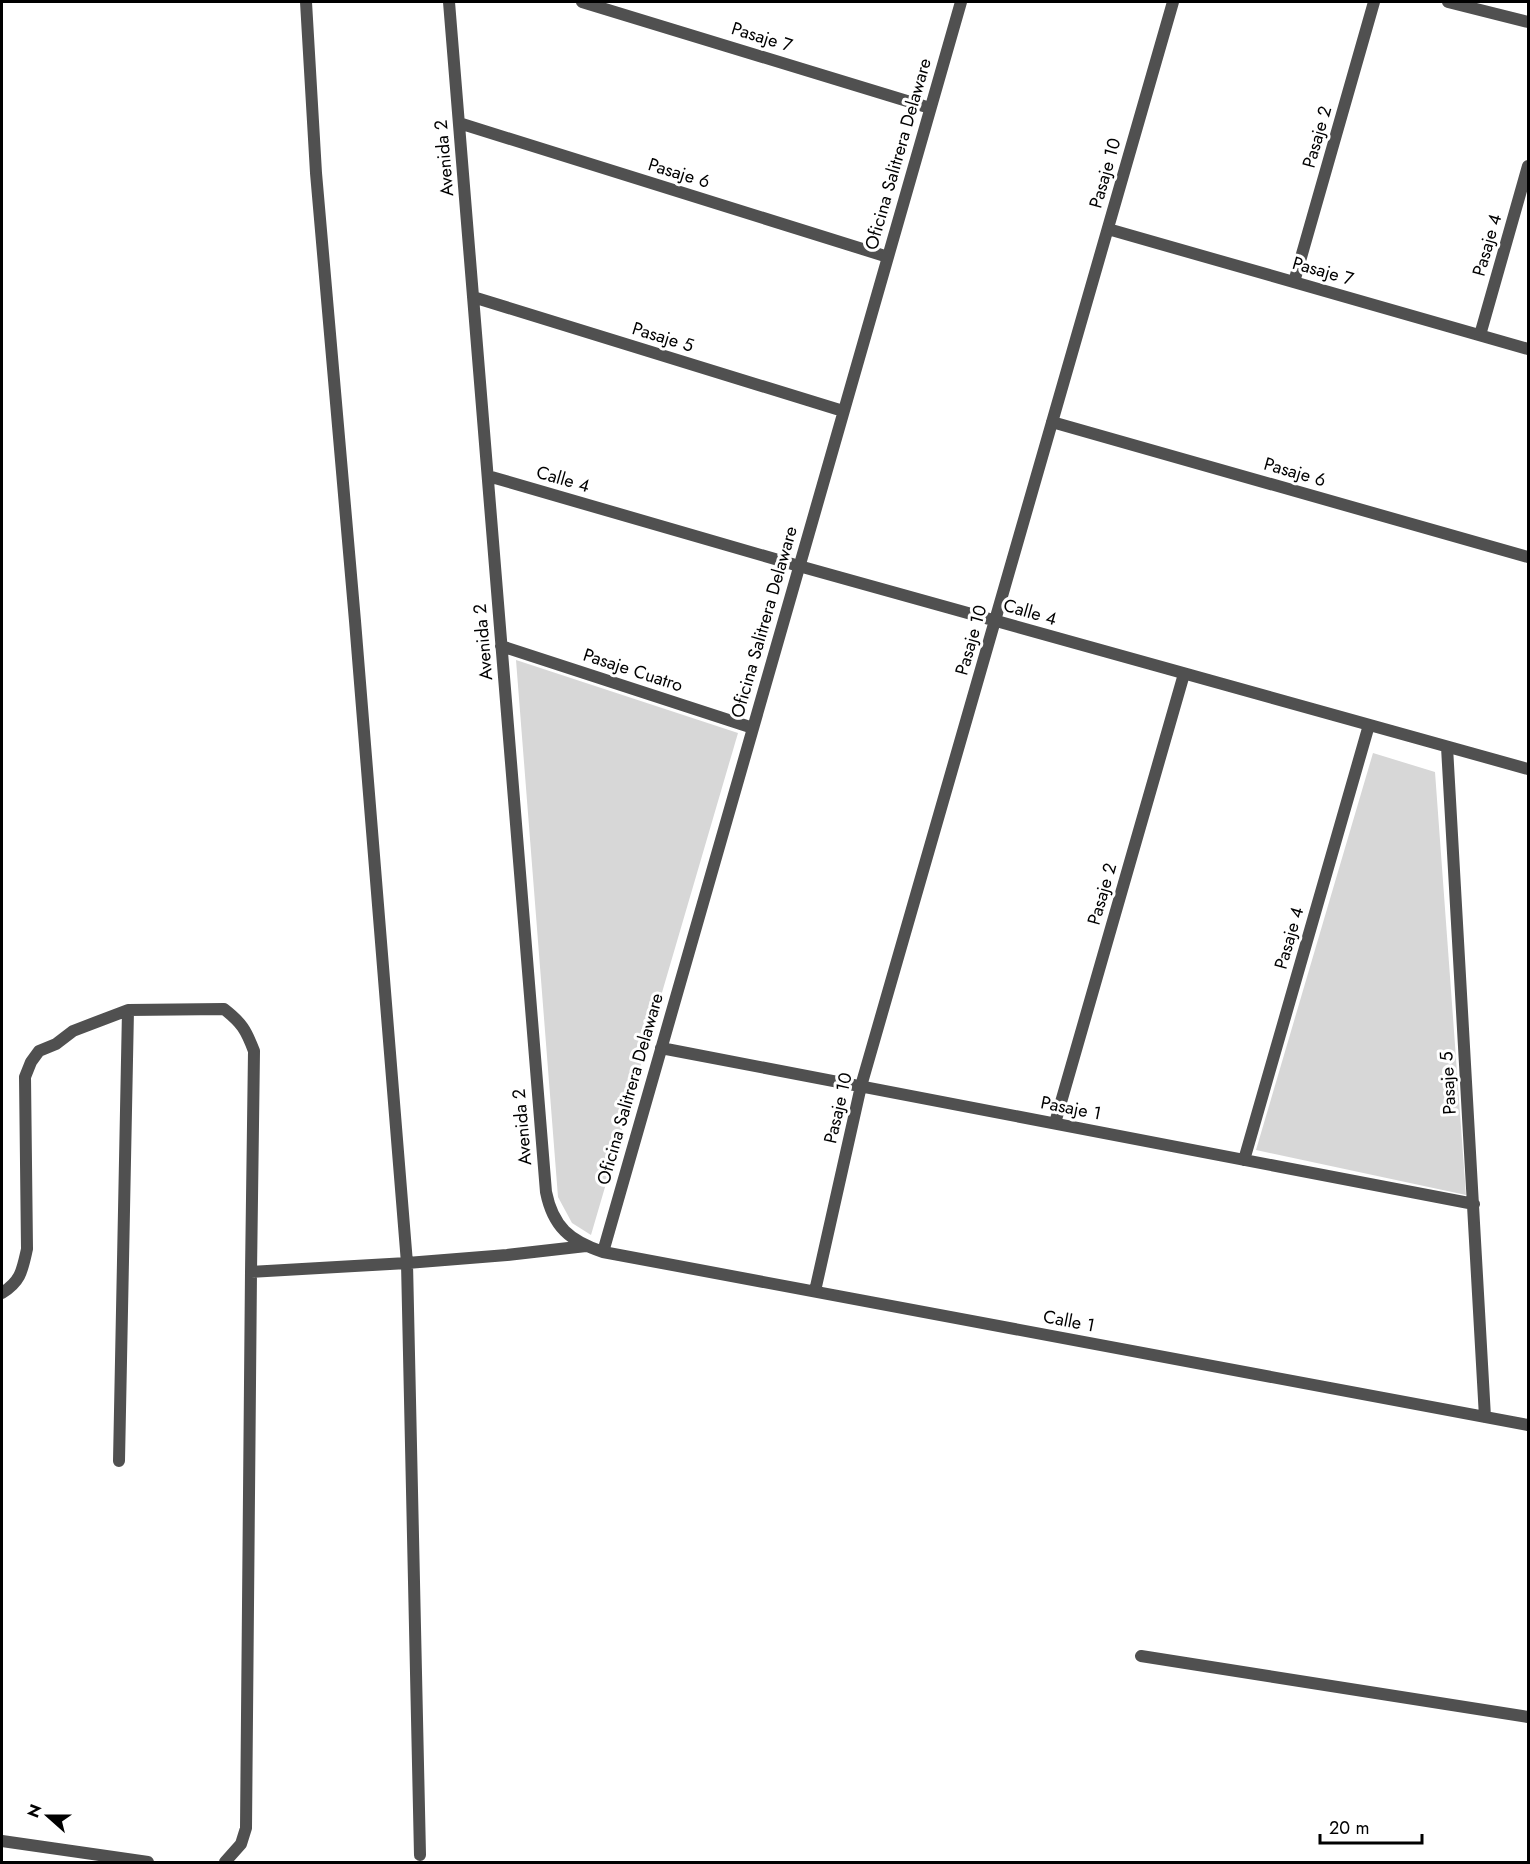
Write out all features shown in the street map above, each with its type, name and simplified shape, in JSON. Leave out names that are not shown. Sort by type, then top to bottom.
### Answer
[{"type":"street","points":[[306,2],[316,173],[407,1263],[420,1855]]},
{"type":"street","name":"Avenida 2","points":[[449,2],[546,1192],[549,1205],[562,1228],[573,1239],[603,1252]]},
{"type":"street","name":"Pasaje 7","points":[[582,2],[930,108]]},
{"type":"street","name":"Oficina Salitrera Delaware","points":[[603,1252],[961,2]]},
{"type":"street","name":"Pasaje 10","points":[[815,1291],[861,1086],[1173,2]]},
{"type":"street","name":"Pasaje 2","points":[[1294,282],[1374,2]]},
{"type":"street","points":[[1448,2],[1528,22]]},
{"type":"street","name":"Pasaje 6","points":[[459,123],[888,257]]},
{"type":"street","name":"Pasaje 4","points":[[1480,335],[1528,166]]},
{"type":"street","name":"Pasaje 7","points":[[1108,229],[1528,349]]},
{"type":"street","name":"Pasaje 5","points":[[473,297],[843,411]]},
{"type":"street","name":"Pasaje 6","points":[[1052,422],[1528,557]]},
{"type":"street","name":"Calle 4","points":[[488,476],[799,566],[1528,770]]},
{"type":"street","name":"Pasaje Cuatro","points":[[501,646],[753,728]]},
{"type":"street","name":"Pasaje 2","points":[[1055,1124],[1184,674]]},
{"type":"street","name":"Pasaje 4","points":[[1244,1160],[1369,725]]},
{"type":"street","name":"Pasaje 5","points":[[1447,747],[1485,1417]]},
{"type":"street","points":[[2,1293],[11,1288],[20,1277],[27,1249],[25,1077],[31,1062],[39,1052],[56,1044],[73,1031],[128,1010],[224,1009],[236,1018],[247,1031],[254,1051],[246,1828],[241,1844],[225,1863]]},
{"type":"street","points":[[119,1461],[128,1010]]},
{"type":"street","name":"Pasaje 1","points":[[661,1048],[1474,1204]]},
{"type":"street","points":[[251,1272],[407,1263],[586,1246]]},
{"type":"street","name":"Calle 1","points":[[603,1252],[1528,1425]]},
{"type":"street","points":[[1141,1656],[1528,1717]]},
{"type":"street","points":[[2,1841],[148,1863]]},
{"type":"shaded area","points":[[516,660],[738,733],[591,1235],[572,1223],[558,1197]]},
{"type":"shaded area","points":[[1373,753],[1435,772],[1466,1195],[1256,1150]]}]
